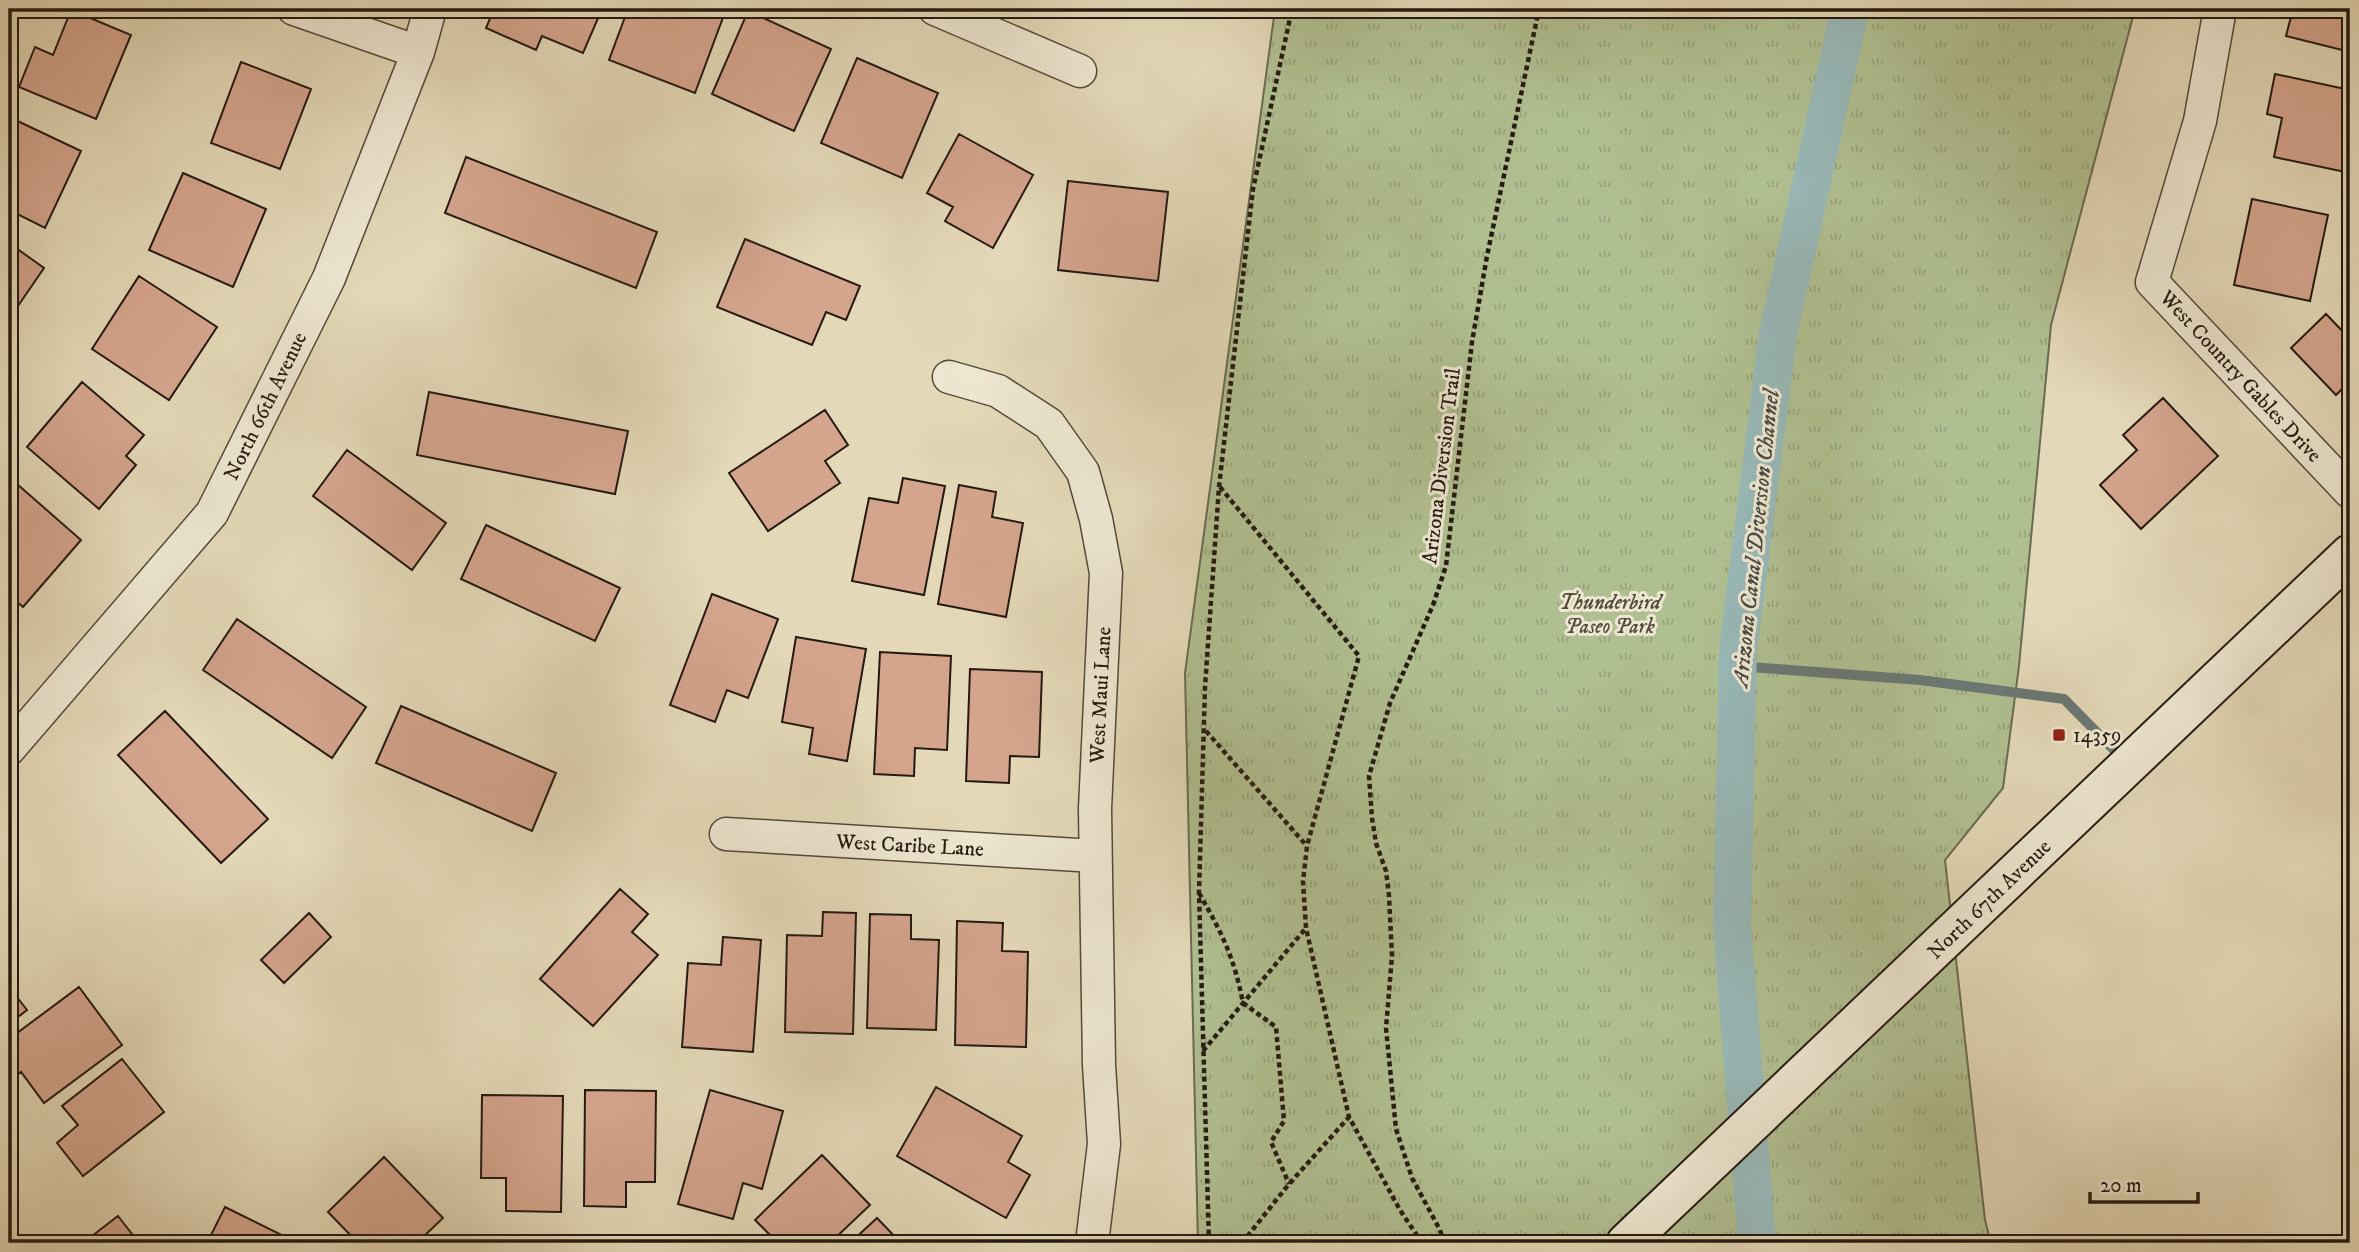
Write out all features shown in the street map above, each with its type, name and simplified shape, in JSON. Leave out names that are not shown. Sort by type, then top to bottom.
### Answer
[{"type":"main road","name":"North 67th Avenue","points":[[1626,1243],[2350,554]]},
{"type":"street","points":[[294,9],[418,52]]},
{"type":"street","name":"North 66th Avenue","points":[[9,749],[212,513],[329,278],[418,52],[430,9]]},
{"type":"street","points":[[935,9],[1080,71]]},
{"type":"street","name":"West Country Gables Drive","points":[[2220,9],[2200,121],[2152,282],[2350,492]]},
{"type":"street","name":"West Maui Lane","points":[[949,377],[998,391],[1049,424],[1083,472],[1096,519],[1105,573],[1095,809],[1104,1144],[1092,1243]]},
{"type":"street","name":"West Caribe Lane","points":[[726,834],[1095,856]]},
{"type":"path","name":"Arizona Diversion Trail","points":[[1444,1243],[1440,1230],[1412,1178],[1396,1129],[1386,1028],[1392,956],[1389,896],[1386,871],[1374,831],[1369,776],[1390,703],[1433,605],[1446,566],[1472,342],[1487,256],[1539,9]]},
{"type":"path","points":[[1209,1243],[1199,893],[1204,730],[1219,487],[1253,189],[1293,10]]},
{"type":"path","points":[[1219,487],[1359,656],[1307,846],[1303,882],[1306,928],[1349,1117],[1393,1198],[1422,1243]]},
{"type":"path","points":[[1204,730],[1307,846]]},
{"type":"path","points":[[1199,893],[1226,940],[1243,1003],[1276,1027],[1284,1121],[1271,1142],[1289,1184]]},
{"type":"path","points":[[1202,1052],[1306,928]]},
{"type":"path","points":[[1242,1243],[1289,1184],[1349,1117]]},
{"type":"green space","name":"Thunderbird Paseo Park","points":[[1275,9],[2135,9],[2051,325],[2019,666],[2003,788],[1945,860],[1985,1220],[1991,1243],[1198,1243],[1185,673]]},
{"type":"building","points":[[494,9],[602,9],[583,53],[542,36],[536,50],[486,28]]},
{"type":"building","points":[[628,9],[716,9],[725,12],[695,93],[609,60]]},
{"type":"building","points":[[2293,9],[2350,9],[2350,52],[2286,36]]},
{"type":"building","points":[[71,10],[131,35],[96,119],[19,87],[35,47],[53,55]]},
{"type":"building","points":[[748,11],[831,49],[794,131],[712,94]]},
{"type":"building","points":[[857,58],[938,93],[902,178],[821,143]]},
{"type":"building","points":[[241,62],[311,89],[280,169],[211,143]]},
{"type":"building","points":[[2275,74],[2350,90],[2350,173],[2274,157],[2282,118],[2267,114]]},
{"type":"building","points":[[9,117],[81,151],[45,228],[9,210]]},
{"type":"building","points":[[959,134],[1033,175],[993,248],[945,221],[953,207],[927,193]]},
{"type":"building","points":[[466,157],[657,232],[636,288],[445,213]]},
{"type":"building","points":[[183,173],[266,209],[233,287],[149,250]]},
{"type":"building","points":[[1068,181],[1168,192],[1158,281],[1058,270]]},
{"type":"building","points":[[2252,199],[2328,215],[2310,301],[2234,285]]},
{"type":"building","points":[[745,239],[860,286],[846,320],[826,312],[812,345],[717,307]]},
{"type":"building","points":[[9,243],[44,268],[9,319]]},
{"type":"building","points":[[139,276],[217,327],[169,400],[92,349]]},
{"type":"building","points":[[2326,314],[2350,339],[2350,381],[2336,395],[2291,348]]},
{"type":"building","points":[[82,382],[144,435],[126,456],[136,465],[99,509],[27,447]]},
{"type":"building","points":[[429,392],[628,431],[615,494],[417,455]]},
{"type":"building","points":[[2163,398],[2218,456],[2141,529],[2100,485],[2137,450],[2123,435]]},
{"type":"building","points":[[825,410],[848,445],[825,461],[840,483],[768,531],[729,473]]},
{"type":"building","points":[[347,450],[446,523],[412,570],[313,496]]},
{"type":"building","points":[[9,477],[81,540],[23,607],[9,595]]},
{"type":"building","points":[[903,478],[945,486],[924,595],[852,581],[869,498],[898,503]]},
{"type":"building","points":[[959,485],[996,492],[992,517],[1023,523],[1006,617],[938,604]]},
{"type":"building","points":[[486,525],[620,588],[595,641],[461,579]]},
{"type":"building","points":[[712,594],[778,619],[748,698],[727,690],[715,722],[670,705]]},
{"type":"building","points":[[237,619],[366,707],[332,758],[203,670]]},
{"type":"building","points":[[796,637],[866,649],[847,761],[809,754],[813,728],[782,722]]},
{"type":"building","points":[[880,652],[951,656],[947,750],[915,748],[914,776],[874,774]]},
{"type":"building","points":[[970,669],[1042,672],[1039,757],[1010,756],[1009,783],[966,781]]},
{"type":"building","points":[[401,706],[556,773],[532,831],[376,763]]},
{"type":"building","points":[[165,711],[268,819],[221,863],[118,755]]},
{"type":"building","points":[[620,889],[648,914],[632,932],[658,955],[593,1026],[540,979]]},
{"type":"building","points":[[823,912],[856,913],[853,1034],[785,1032],[787,935],[822,936]]},
{"type":"building","points":[[309,913],[331,937],[284,983],[261,960]]},
{"type":"building","points":[[870,914],[911,915],[911,939],[939,940],[936,1030],[867,1028]]},
{"type":"building","points":[[957,921],[1003,923],[1002,951],[1028,952],[1026,1047],[955,1045]]},
{"type":"building","points":[[723,937],[761,940],[753,1052],[682,1047],[688,963],[721,965]]},
{"type":"building","points":[[9,987],[27,1010],[9,1024]]},
{"type":"building","points":[[79,987],[122,1045],[44,1103],[21,1072],[9,1081],[9,1039]]},
{"type":"building","points":[[122,1059],[164,1112],[83,1176],[57,1143],[78,1125],[62,1106]]},
{"type":"building","points":[[936,1087],[1022,1136],[1008,1162],[1030,1175],[1006,1218],[897,1156]]},
{"type":"building","points":[[585,1090],[656,1091],[655,1182],[626,1182],[626,1207],[584,1206]]},
{"type":"building","points":[[710,1090],[783,1111],[762,1189],[743,1183],[733,1219],[678,1204]]},
{"type":"building","points":[[482,1095],[563,1096],[561,1212],[506,1211],[506,1178],[481,1178]]},
{"type":"building","points":[[822,1155],[870,1205],[830,1243],[774,1243],[776,1241],[755,1220]]},
{"type":"building","points":[[384,1157],[443,1218],[421,1239],[425,1243],[358,1243],[328,1212]]},
{"type":"building","points":[[225,1207],[290,1239],[287,1243],[207,1243]]},
{"type":"building","points":[[118,1216],[139,1243],[83,1243]]},
{"type":"building","points":[[877,1218],[901,1243],[850,1243]]},
{"type":"waterway","name":"Arizona Canal Diversion Channel","points":[[1757,1243],[1732,926],[1738,651],[1778,334],[1850,9]]},
{"type":"waterway","points":[[1737,666],[1920,680],[2064,699],[2124,760]]},
{"type":"place","name":"14359","points":[[2059,735]]}]
